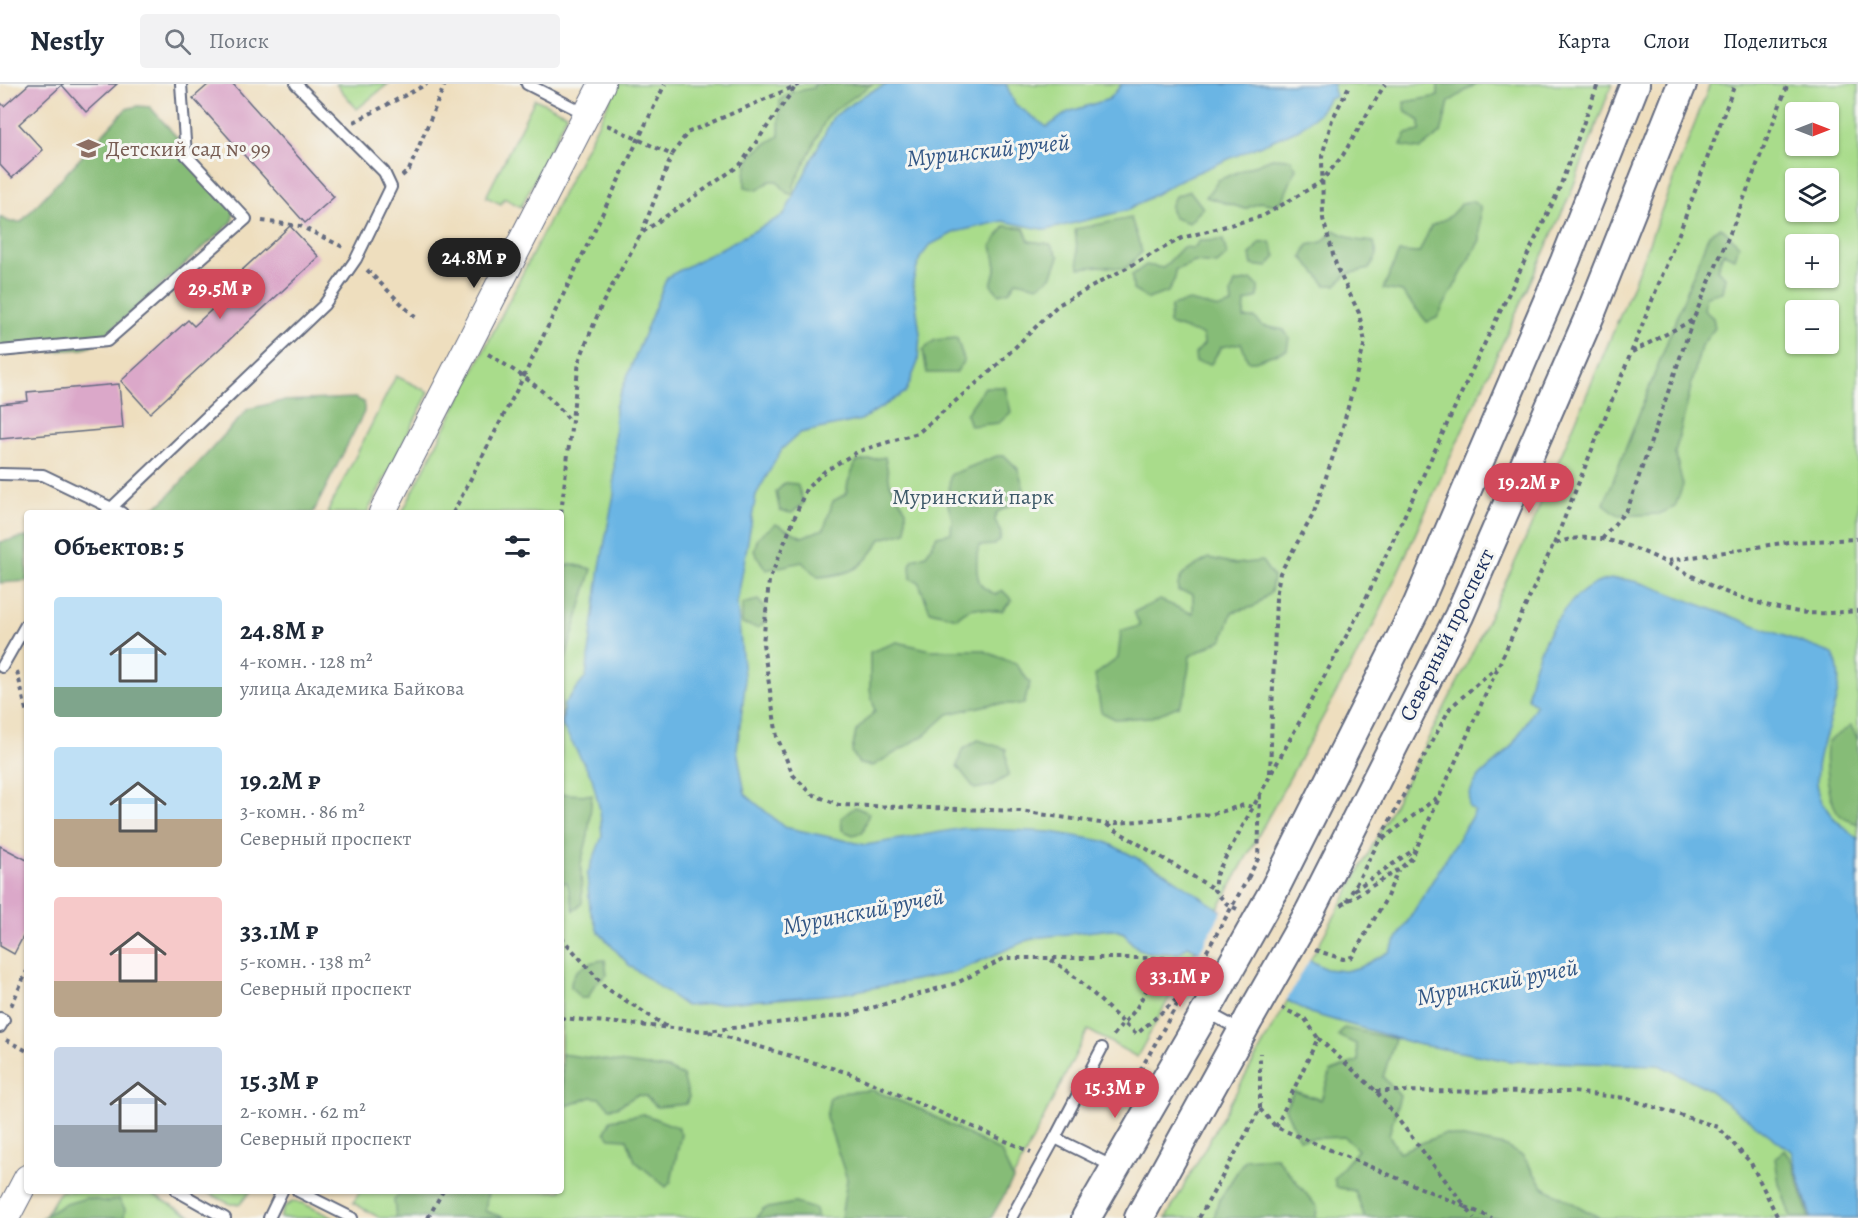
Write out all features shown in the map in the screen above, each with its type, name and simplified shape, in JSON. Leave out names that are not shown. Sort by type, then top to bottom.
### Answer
[{"type":"main road","name":"Северный проспект","points":[[1209,1004],[1273,892],[1417,606],[1565,261],[1635,84]]},
{"type":"main road","name":"Северный проспект","points":[[1251,1033],[1459,616],[1590,315],[1682,84]]},
{"type":"main road","points":[[1086,1218],[1209,1004]]},
{"type":"main road","points":[[1139,1218],[1251,1033]]},
{"type":"street","points":[[384,510],[471,344],[602,84]]},
{"type":"street","points":[[6,1218],[24,1184]]},
{"type":"lane","points":[[0,351],[107,341],[246,219],[186,155],[181,84]]},
{"type":"lane","points":[[115,510],[324,305],[356,259],[391,187],[384,172],[296,84]]},
{"type":"lane","points":[[527,84],[587,114]]},
{"type":"lane","points":[[0,474],[43,475],[112,510]]},
{"type":"lane","points":[[1,668],[24,628]]},
{"type":"lane","points":[[1209,1004],[1251,1033]]},
{"type":"lane","points":[[1011,1218],[1102,1048]]},
{"type":"lane","points":[[1055,1138],[1114,1167]]},
{"type":"lane","points":[[182,1194],[225,1218]]},
{"type":"lane","points":[[269,1218],[281,1194]]},
{"type":"lane","points":[[304,1194],[352,1218]]},
{"type":"path","points":[[340,129],[427,84]]},
{"type":"path","points":[[391,187],[409,170],[445,84]]},
{"type":"path","points":[[455,510],[524,376],[666,84]]},
{"type":"path","points":[[1270,774],[1276,597],[1280,573],[1313,515],[1342,430],[1365,342],[1359,313],[1337,268],[1323,219],[1322,156],[1329,129],[1350,84]]},
{"type":"path","points":[[1252,807],[1244,805],[1213,814],[1107,824],[1020,811],[839,805],[812,794],[793,775],[777,737],[763,644],[769,581],[806,489],[825,471],[858,451],[918,433],[993,369],[1058,305],[1182,238],[1263,216],[1321,182],[1343,155],[1385,84]]},
{"type":"path","points":[[1050,959],[1074,973],[1124,1024],[1137,1034],[1181,996],[1258,858],[1260,793],[1361,609],[1558,192],[1598,84]]},
{"type":"path","points":[[1356,896],[1405,865],[1416,848],[1553,545],[1680,231],[1735,84]]},
{"type":"path","points":[[1602,539],[1628,508],[1693,320],[1736,219],[1788,84]]},
{"type":"path","points":[[561,510],[579,361],[602,304],[642,232],[672,155],[687,133],[798,85]]},
{"type":"path","points":[[642,232],[740,165],[798,85]]},
{"type":"path","points":[[587,114],[638,141],[672,155]]},
{"type":"path","points":[[1631,352],[1693,320]]},
{"type":"path","points":[[471,344],[524,376],[555,401],[571,421]]},
{"type":"path","points":[[1553,545],[1580,536],[1602,539],[1667,561],[1735,596],[1807,613],[1858,611]]},
{"type":"path","points":[[1667,561],[1788,542],[1858,539]]},
{"type":"path","points":[[12,649],[24,701]]},
{"type":"path","points":[[1347,901],[1450,708],[1498,666]]},
{"type":"path","points":[[1380,841],[1439,796]]},
{"type":"path","points":[[1107,824],[1214,890]]},
{"type":"path","points":[[1353,891],[1416,848]]},
{"type":"path","points":[[564,940],[606,987],[671,1029]]},
{"type":"path","points":[[564,1018],[706,1031],[847,1015],[957,983],[1005,958],[1179,958],[1154,976],[1136,1010],[1124,1024]]},
{"type":"path","points":[[1,1022],[24,977]]},
{"type":"path","points":[[706,1031],[849,1073],[1044,1158]]},
{"type":"path","points":[[1251,1033],[1260,1108],[1276,1127],[1492,1218]]},
{"type":"path","points":[[0,1037],[24,1049]]},
{"type":"path","points":[[1318,1038],[1376,1092],[1474,1218]]},
{"type":"path","points":[[1376,1092],[1573,1092],[1625,1098],[1718,1127],[1751,1163],[1778,1218]]},
{"type":"path","points":[[1199,1218],[1260,1108]]},
{"type":"path","points":[[428,1218],[441,1194]]},
{"type":"green space","points":[[336,84],[388,84],[357,109]]},
{"type":"green space","name":"Муринский парк","points":[[618,84],[1612,84],[1570,195],[1376,620],[1137,1057],[1088,1030],[1018,1169],[990,1218],[380,1218],[353,1203],[358,1194],[564,1194],[564,510],[404,510]]},
{"type":"green space","points":[[815,84],[872,84],[828,115],[794,185],[794,195],[787,193],[777,181],[770,181],[758,190],[745,187],[746,168],[753,155],[779,136],[780,100],[792,92],[813,88]]},
{"type":"green space","points":[[1438,84],[1476,84],[1449,102],[1441,133],[1420,149],[1401,146],[1406,134],[1420,131],[1420,121],[1406,112],[1404,102],[1438,96]]},
{"type":"green space","points":[[1710,84],[1858,84],[1858,1218],[1166,1218],[1353,883],[1464,670],[1523,545],[1630,292]]},
{"type":"green space","points":[[535,99],[567,114],[521,207],[504,198],[501,204],[486,197]]},
{"type":"green space","name":"Детский сад № 99","points":[[138,106],[150,107],[229,196],[234,212],[232,222],[96,343],[83,349],[0,355],[0,217],[10,222],[21,222],[126,109]]},
{"type":"green space","points":[[1272,158],[1291,159],[1296,168],[1283,200],[1275,205],[1261,202],[1245,209],[1206,197],[1218,180]]},
{"type":"green space","points":[[1190,191],[1203,208],[1189,223],[1174,218],[1170,207],[1175,196]]},
{"type":"green space","points":[[1472,201],[1480,207],[1480,240],[1437,318],[1427,322],[1402,292],[1383,289],[1399,252],[1419,253],[1431,226],[1449,217],[1462,203]]},
{"type":"green space","points":[[1131,218],[1142,252],[1125,269],[1100,266],[1079,268],[1075,229]]},
{"type":"green space","points":[[1005,226],[1024,228],[1029,241],[1050,244],[1059,257],[1051,277],[1038,286],[1016,281],[1010,291],[999,294],[991,285],[996,267],[992,245]]},
{"type":"green space","points":[[1721,227],[1739,245],[1735,258],[1723,253],[1717,270],[1725,277],[1722,292],[1706,296],[1704,310],[1713,318],[1715,328],[1701,346],[1675,453],[1683,485],[1675,507],[1659,514],[1620,516],[1604,504],[1709,234]]},
{"type":"green space","points":[[1334,230],[1355,240],[1374,242],[1377,255],[1369,269],[1347,274],[1336,285],[1326,285],[1302,257],[1308,245],[1322,242]]},
{"type":"green space","points":[[1223,240],[1227,255],[1217,264],[1195,262],[1175,270],[1175,278],[1168,292],[1148,299],[1133,290],[1132,275],[1146,265],[1163,268],[1183,247],[1194,248],[1199,241]]},
{"type":"green space","points":[[1270,242],[1276,256],[1268,267],[1252,265],[1250,255],[1259,243]]},
{"type":"green space","points":[[1252,280],[1258,286],[1258,297],[1245,302],[1244,318],[1255,318],[1263,326],[1284,330],[1289,338],[1287,350],[1255,361],[1248,361],[1241,343],[1221,347],[1211,364],[1196,362],[1195,354],[1204,344],[1203,335],[1169,324],[1171,306],[1189,301],[1219,308],[1232,304],[1231,293],[1235,283]]},
{"type":"green space","points":[[957,338],[964,360],[956,373],[927,373],[923,350],[935,340]]},
{"type":"green space","points":[[396,376],[429,392],[369,510],[329,510]]},
{"type":"green space","points":[[985,387],[1005,387],[1011,412],[999,423],[970,426],[966,414]]},
{"type":"green space","points":[[355,398],[364,402],[364,412],[315,510],[149,510],[163,502],[248,409],[282,401]]},
{"type":"green space","points":[[997,456],[1005,456],[1018,469],[1024,489],[1017,503],[997,512],[995,520],[1001,533],[1000,540],[994,545],[979,546],[977,572],[985,589],[996,594],[1002,590],[1012,600],[1002,611],[974,608],[957,618],[930,611],[918,581],[911,579],[910,565],[913,559],[926,555],[937,536],[951,533],[952,519],[948,505],[950,475]]},
{"type":"green space","points":[[885,457],[890,484],[906,510],[906,532],[881,539],[863,563],[840,574],[818,577],[802,562],[766,570],[754,551],[758,537],[776,524],[802,537],[824,529],[833,501],[846,494],[856,462]]},
{"type":"green space","points":[[785,483],[797,484],[804,503],[792,513],[780,511],[776,492]]},
{"type":"green space","points":[[24,538],[24,581],[0,583],[0,542]]},
{"type":"green space","points":[[1209,558],[1236,564],[1262,561],[1273,577],[1271,592],[1253,607],[1232,612],[1223,639],[1190,656],[1186,693],[1179,706],[1152,717],[1115,719],[1101,712],[1095,675],[1118,658],[1121,631],[1140,626],[1134,612],[1160,600],[1193,614],[1193,594],[1178,591],[1178,585],[1183,575]]},
{"type":"green space","points":[[572,564],[592,569],[564,661],[564,567]]},
{"type":"green space","points":[[758,600],[766,609],[765,622],[758,628],[742,624],[742,604]]},
{"type":"green space","points":[[897,642],[931,650],[982,650],[1016,664],[1030,683],[1024,704],[992,704],[948,714],[925,735],[873,766],[859,764],[852,752],[856,731],[875,711],[870,690],[870,652]]},
{"type":"green space","points":[[1851,726],[1858,739],[1858,824],[1847,820],[1837,810],[1830,792],[1826,769],[1827,742]]},
{"type":"green space","points":[[978,740],[1006,749],[1008,776],[991,786],[975,789],[957,766],[962,750]]},
{"type":"green space","points":[[564,794],[592,795],[588,836],[581,863],[582,903],[574,911],[567,882],[564,882]]},
{"type":"green space","points":[[855,807],[869,813],[863,832],[853,835],[842,830],[841,818]]},
{"type":"green space","points":[[605,960],[607,975],[595,984],[588,998],[580,998],[571,987],[574,975],[587,964]]},
{"type":"green space","points":[[1344,1028],[1395,1039],[1383,1077],[1400,1096],[1389,1135],[1399,1152],[1444,1134],[1504,1146],[1523,1156],[1543,1187],[1600,1218],[1365,1218],[1355,1191],[1336,1187],[1334,1178],[1358,1150],[1344,1137],[1299,1139],[1285,1108],[1294,1091],[1321,1100],[1331,1071],[1358,1061],[1356,1044],[1338,1036]]},
{"type":"green space","points":[[564,1054],[668,1069],[683,1076],[689,1097],[686,1104],[657,1107],[645,1096],[637,1095],[617,1107],[610,1108],[599,1098],[592,1097],[566,1106],[564,1101]]},
{"type":"green space","points":[[872,1090],[922,1110],[1001,1152],[1013,1180],[991,1218],[841,1218],[847,1179],[826,1117],[830,1097],[839,1093]]},
{"type":"green space","points":[[643,1114],[677,1127],[681,1134],[671,1182],[666,1187],[635,1161],[627,1139],[610,1138],[605,1132],[611,1120]]},
{"type":"green space","points":[[1784,1150],[1793,1163],[1809,1218],[1791,1218],[1779,1183],[1775,1158]]},
{"type":"green space","points":[[1276,1157],[1317,1207],[1316,1218],[1214,1218],[1218,1202],[1245,1159]]},
{"type":"green space","points":[[58,1194],[151,1194],[195,1218],[44,1218]]},
{"type":"green space","points":[[210,1194],[248,1194],[240,1204],[230,1204]]},
{"type":"green space","points":[[399,1194],[488,1194],[485,1211],[505,1218],[396,1218],[394,1200]]},
{"type":"green space","points":[[86,1198],[108,1202],[119,1199],[125,1209],[124,1218],[41,1218],[63,1205]]},
{"type":"green space","points":[[292,1202],[302,1203],[334,1218],[280,1218],[284,1207]]},
{"type":"green space","points":[[795,1203],[815,1209],[817,1218],[756,1218],[763,1209]]},
{"type":"water","name":"Муринский ручей","points":[[888,84],[1006,84],[1015,104],[1047,127],[1068,112],[1109,99],[1122,84],[1334,84],[1333,91],[1336,97],[1329,98],[1319,113],[1299,129],[1182,179],[1128,210],[1046,230],[1003,221],[955,232],[930,245],[920,258],[913,281],[920,334],[918,362],[906,392],[861,420],[800,433],[782,449],[756,495],[737,603],[745,686],[737,749],[745,794],[784,827],[866,845],[964,828],[1051,832],[1104,841],[1164,872],[1220,910],[1326,969],[1345,971],[1361,967],[1389,952],[1475,811],[1469,807],[1473,786],[1512,745],[1536,705],[1528,699],[1530,682],[1544,642],[1569,604],[1585,590],[1602,581],[1621,579],[1639,582],[1833,654],[1838,673],[1838,692],[1820,752],[1817,772],[1819,792],[1828,811],[1858,839],[1858,1218],[1811,1218],[1791,1151],[1703,1086],[1659,1065],[1510,1061],[1416,1044],[1310,1013],[1188,946],[1179,953],[1147,952],[1136,947],[1124,933],[1112,929],[1033,938],[953,973],[840,994],[686,1006],[629,965],[598,931],[590,909],[587,875],[602,837],[600,810],[592,778],[564,729],[564,704],[586,677],[600,567],[614,494],[615,407],[667,277],[784,215],[833,117],[866,94]]},
{"type":"pier","points":[[1223,909],[1311,957],[1285,1003],[1198,955]]},
{"type":"building","points":[[29,84],[117,84],[86,112],[62,85],[19,124],[43,150],[12,178],[0,165],[0,102],[4,106]]},
{"type":"building","points":[[209,84],[233,84],[334,197],[305,223],[193,98]]},
{"type":"building","points":[[290,226],[319,257],[150,413],[121,381],[188,320],[194,326],[233,290],[227,284]]},
{"type":"building","points":[[119,384],[123,428],[0,439],[0,404],[28,401],[27,392]]},
{"type":"building","points":[[0,846],[24,858],[24,935],[14,954],[0,946]]},
{"type":"place","name":"Детский сад № 99","points":[[88,149]]}]
